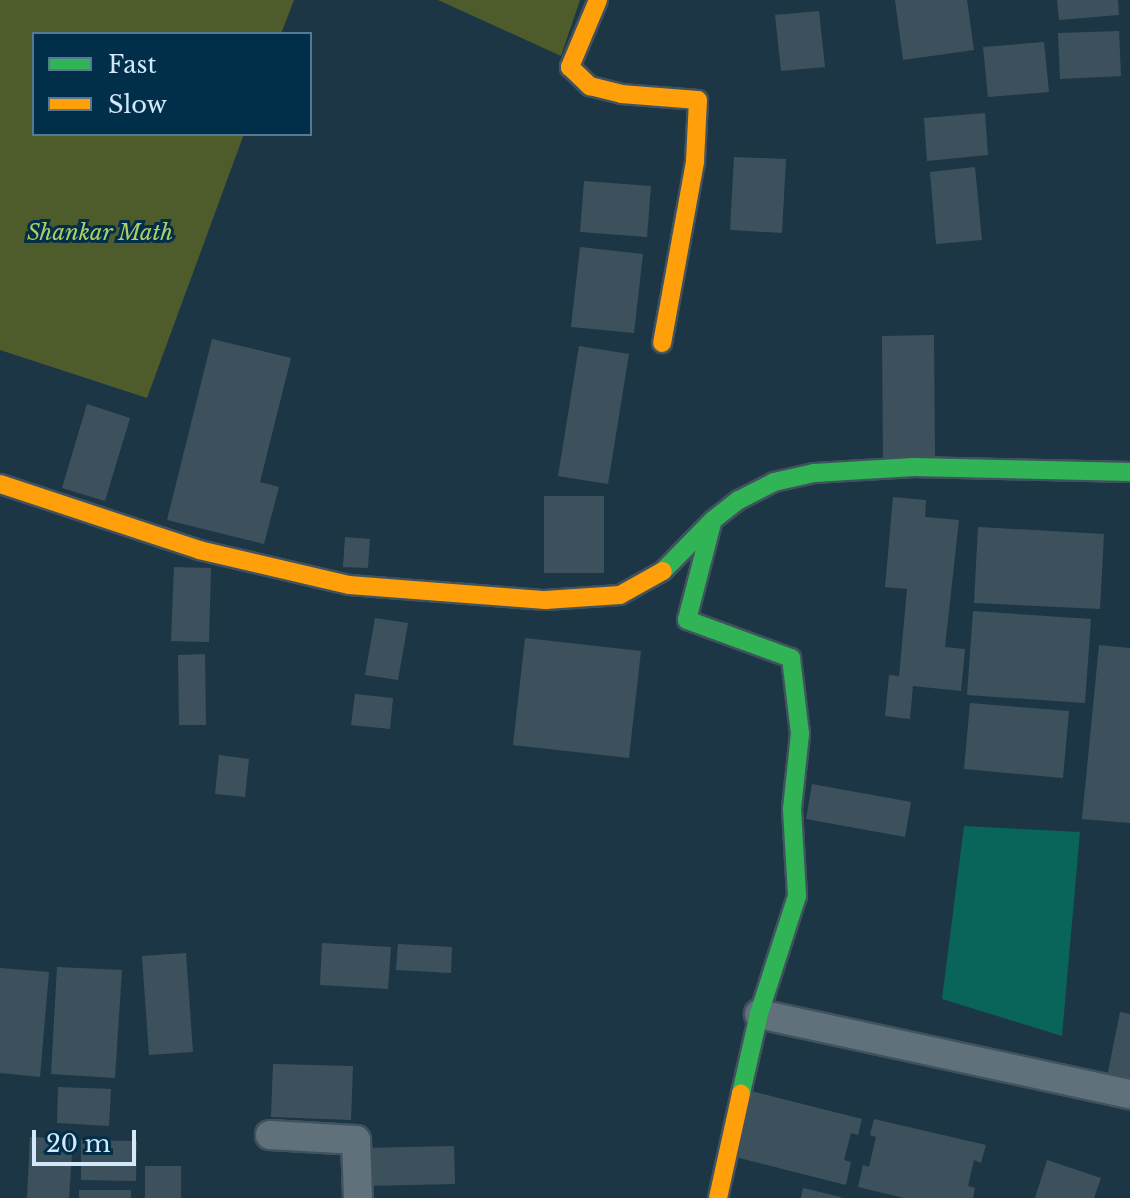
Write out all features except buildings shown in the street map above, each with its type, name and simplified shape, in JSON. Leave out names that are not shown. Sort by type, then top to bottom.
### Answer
[{"type":"street","points":[[598,0],[570,67],[590,86],[621,94],[698,100],[695,162],[662,343]]},
{"type":"street","points":[[0,484],[199,550],[349,585],[517,599],[620,595],[659,575],[713,520],[739,500],[774,482],[814,473],[914,467],[1130,472]]},
{"type":"street","points":[[713,520],[687,620],[791,658],[800,734],[792,809],[797,896],[759,1014],[718,1198]]},
{"type":"street","points":[[759,1014],[1130,1094]]},
{"type":"street","points":[[270,1135],[356,1140],[358,1198]]},
{"type":"green space","name":"Shankar Math","points":[[0,0],[294,0],[282,32],[32,32],[32,136],[243,136],[147,398],[0,350]]},
{"type":"green space","points":[[438,0],[580,0],[561,56]]},
{"type":"shaded area","points":[[964,826],[1080,832],[1062,1036],[942,999]]},
{"type":"traffic: fast","points":[[663,571],[713,520],[739,500],[774,482],[814,473],[914,467],[1130,472]]},
{"type":"traffic: fast","points":[[712,523],[687,620],[791,658],[800,734],[792,809],[797,896],[759,1014],[741,1093]]},
{"type":"traffic: slow","points":[[598,0],[570,67],[590,86],[621,94],[698,100],[695,162],[662,343]]},
{"type":"traffic: slow","points":[[0,484],[199,550],[349,585],[545,600],[620,595],[663,571]]},
{"type":"traffic: slow","points":[[718,1198],[741,1093]]}]
